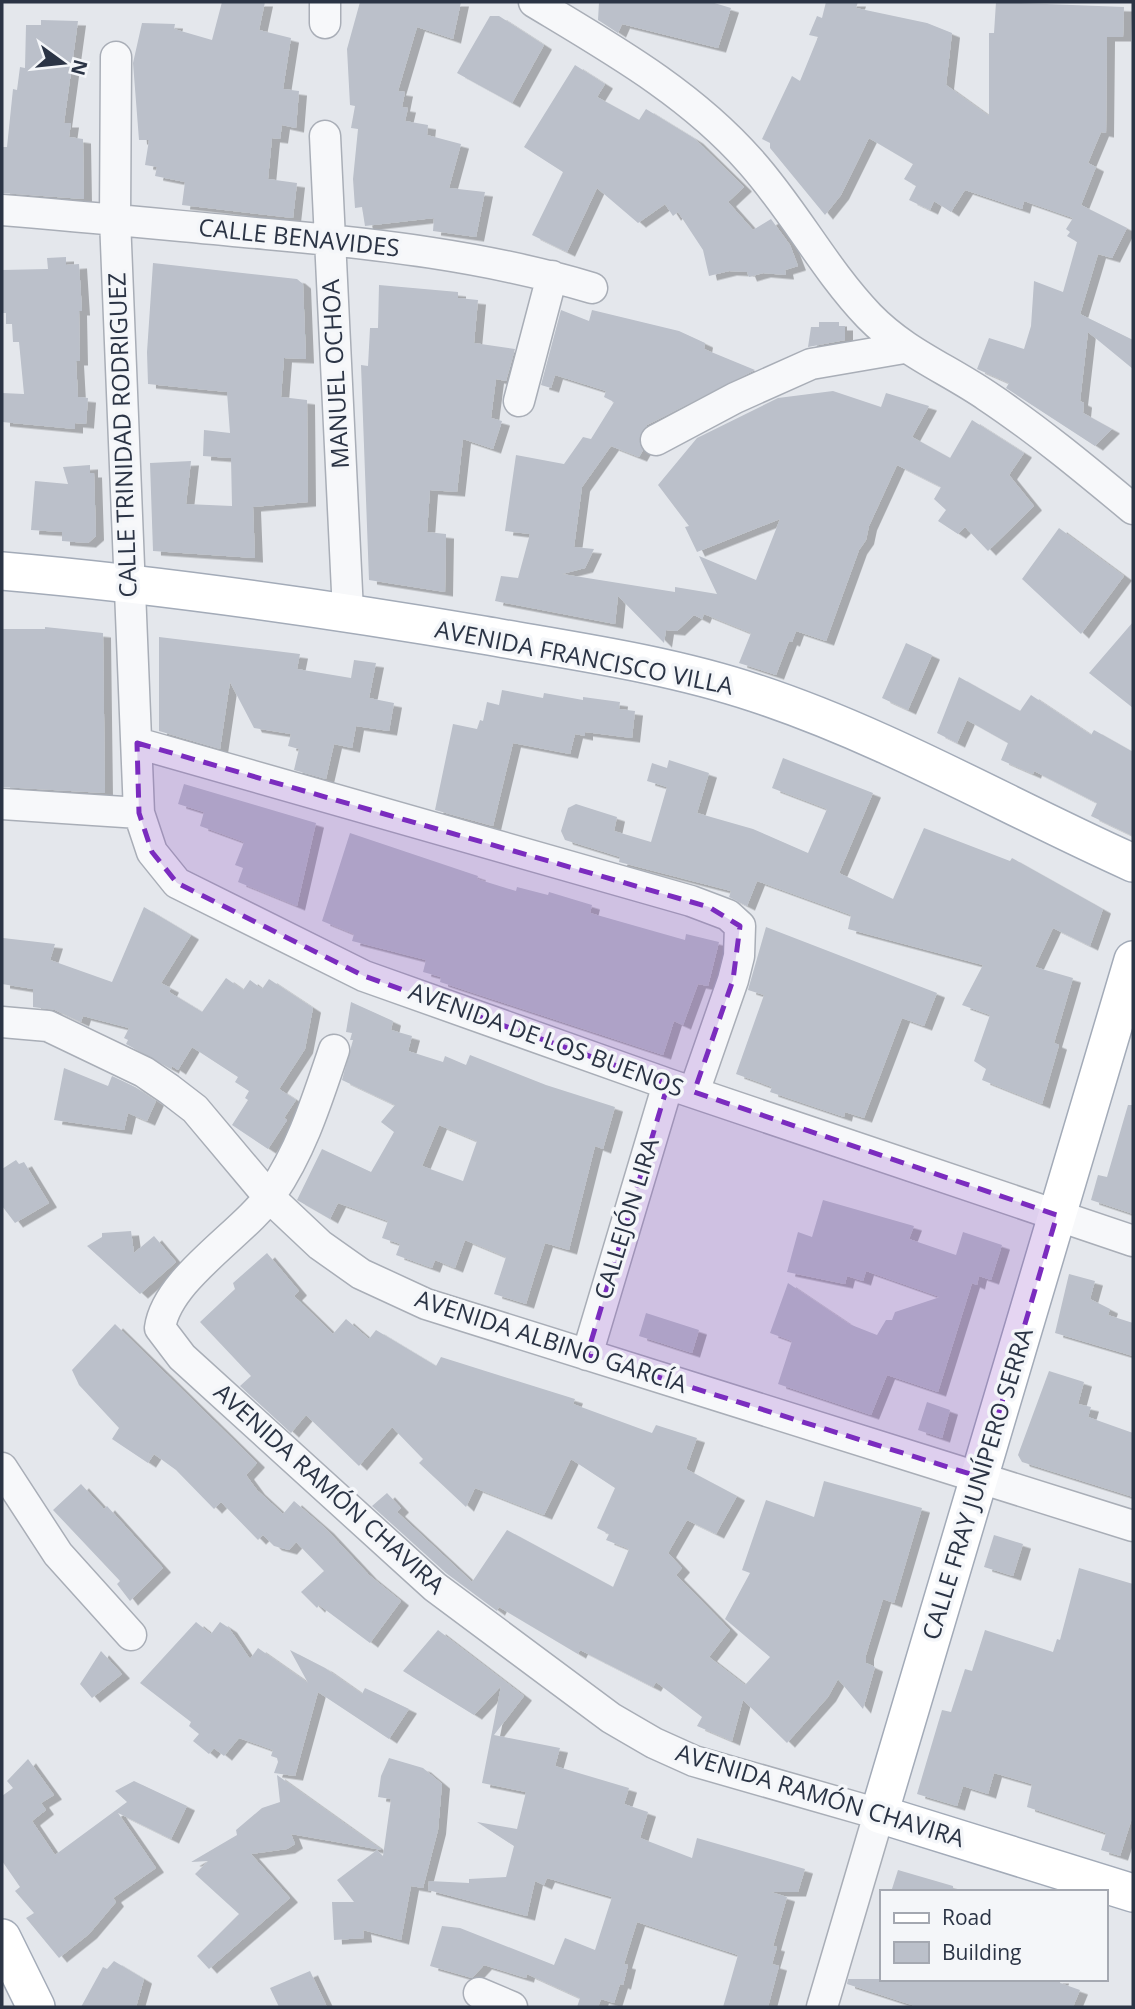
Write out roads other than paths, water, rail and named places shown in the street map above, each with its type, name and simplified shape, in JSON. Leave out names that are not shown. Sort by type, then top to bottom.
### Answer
[{"type":"main road","name":"AVENIDA FRANCISCO VILLA","points":[[2,571],[129,582],[348,612],[564,649],[682,673],[755,693],[833,723],[1133,863]]},
{"type":"main road","name":"CALLE FRAY JUNÍPERO SERRA","points":[[879,1814],[1133,960]]},
{"type":"main road","name":"AVENIDA RAMÓN CHAVIRA","points":[[879,1814],[1133,1893]]},
{"type":"main road","points":[[2,1938],[36,2007]]},
{"type":"street","points":[[534,2],[638,65],[684,97],[751,162],[826,266],[869,316],[904,348],[986,395],[1133,509]]},
{"type":"street","name":"CALLE TRINIDAD RODRIGUEZ","points":[[117,57],[115,219],[139,813]]},
{"type":"street","name":"MANUEL OCHOA","points":[[325,136],[348,612]]},
{"type":"street","name":"CALLE BENAVIDES","points":[[2,210],[330,240],[447,255],[552,276],[592,288]]},
{"type":"street","points":[[519,401],[552,276]]},
{"type":"street","points":[[656,440],[735,398],[811,364],[904,348]]},
{"type":"street","points":[[137,743],[691,901],[728,915],[740,926],[739,956],[681,1088]]},
{"type":"street","points":[[2,804],[139,813]]},
{"type":"street","name":"AVENIDA DE LOS BUENOS","points":[[139,813],[152,852],[177,883],[364,976],[681,1088],[1133,1241]]},
{"type":"street","name":"AVENIDA ALBINO GARCÍA","points":[[2,1022],[48,1026],[153,1077],[195,1109],[270,1197],[320,1245],[361,1274],[426,1304],[1133,1526]]},
{"type":"street","points":[[270,1197],[306,1133],[334,1050]]},
{"type":"street","name":"CALLEJÓN LIRA","points":[[587,1355],[681,1088]]},
{"type":"street","name":"AVENIDA RAMÓN CHAVIRA","points":[[270,1197],[185,1284],[162,1319],[160,1328],[182,1357],[435,1587],[611,1718],[654,1743],[694,1761],[879,1814]]},
{"type":"street","points":[[2,1468],[58,1554],[131,1635]]},
{"type":"street","name":"CALLE FRAY JUNÍPERO SERRA","points":[[822,2007],[879,1814]]},
{"type":"street","points":[[479,1993],[512,2007]]}]
